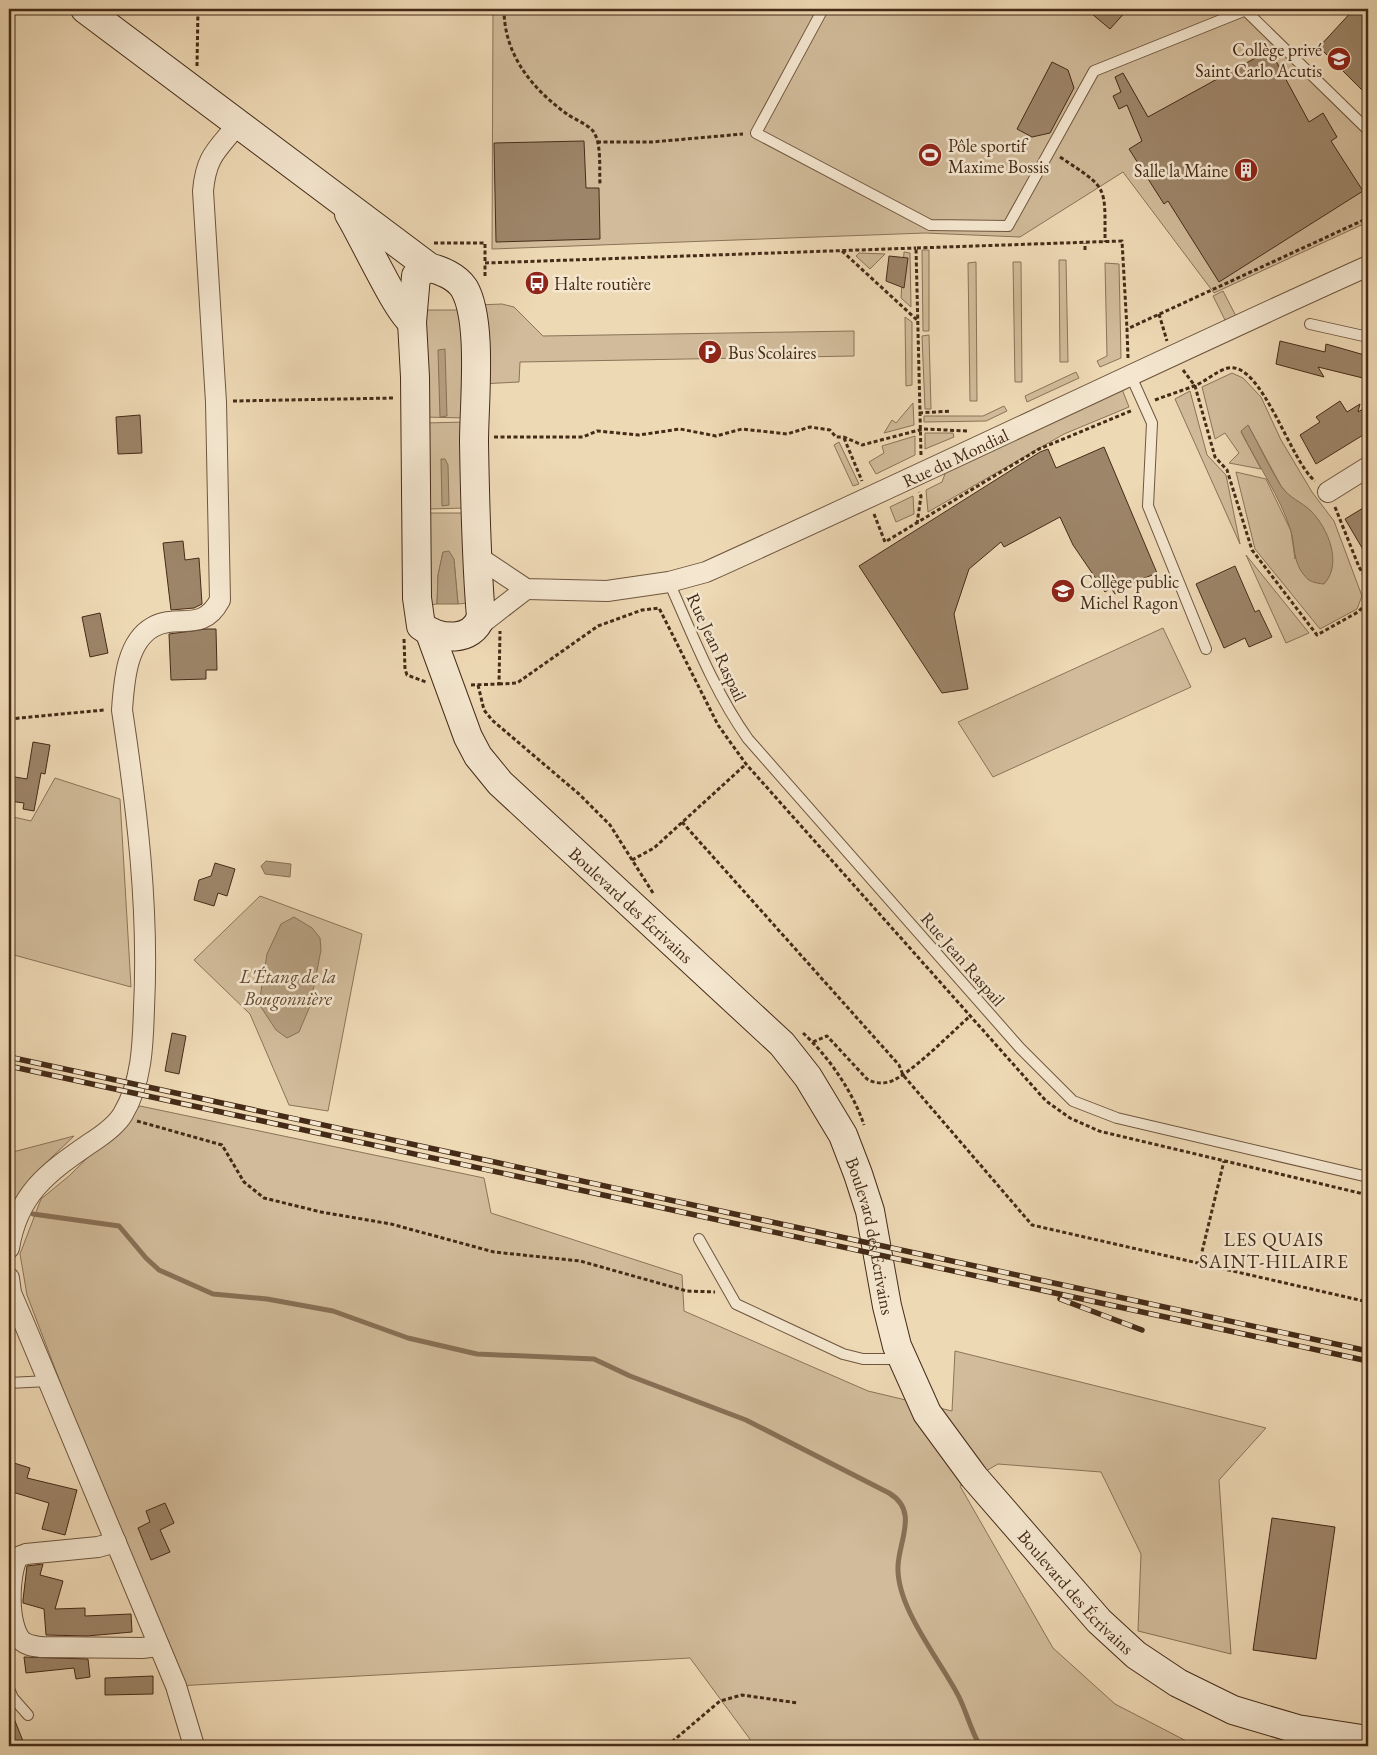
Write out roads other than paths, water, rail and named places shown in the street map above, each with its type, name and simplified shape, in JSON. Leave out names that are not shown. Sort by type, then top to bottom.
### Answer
[{"type":"main road","points":[[85,9],[429,268],[446,272],[463,287],[473,310],[481,617],[480,629],[454,675],[461,697]]},
{"type":"main road","points":[[340,200],[362,234],[399,306],[407,319],[412,322]]},
{"type":"main road","points":[[429,268],[416,276],[412,322],[415,376],[417,598],[421,626],[430,633],[448,638],[480,629]]},
{"type":"main road","points":[[430,633],[461,697]]},
{"type":"main road","name":"Boulevard des Écrivains","points":[[461,697],[478,756],[500,783],[782,1044],[808,1077],[843,1135],[858,1174],[870,1211],[887,1306],[901,1359],[927,1413],[952,1449],[1045,1561],[1099,1621],[1136,1655],[1178,1683],[1233,1710],[1297,1729],[1368,1740]]},
{"type":"street","points":[[9,1244],[18,1217],[29,1195],[53,1169],[100,1137],[122,1116],[133,1092],[144,1046],[146,968],[141,855],[122,710],[127,672],[132,652],[145,632],[155,626],[199,620],[207,616],[220,600],[216,402],[203,191],[205,170],[210,158],[238,124]]},
{"type":"street","name":"Rue du Mondial","points":[[526,589],[607,591],[669,582],[706,572],[839,512],[1125,369],[1171,355],[1368,266]]},
{"type":"street","points":[[1328,492],[1368,467]]},
{"type":"street","points":[[478,557],[526,589],[480,629]]},
{"type":"street","points":[[9,1278],[12,1293],[48,1381],[176,1686],[194,1746]]},
{"type":"street","points":[[116,1542],[98,1547],[26,1554],[18,1558],[10,1571],[14,1639],[41,1647],[160,1646]]},
{"type":"lane","points":[[823,9],[756,133],[930,225],[1008,226],[1094,70],[1245,10],[1368,130]]},
{"type":"lane","points":[[1310,324],[1368,337]]},
{"type":"lane","points":[[1125,369],[1152,423],[1148,506],[1206,650]]},
{"type":"lane","name":"Rue Jean Raspail","points":[[669,582],[728,711],[748,739],[1020,1048],[1073,1101],[1117,1118],[1368,1177]]},
{"type":"lane","points":[[699,1239],[736,1304],[843,1354],[863,1359],[901,1359]]},
{"type":"lane","points":[[9,1383],[48,1381]]},
{"type":"lane","points":[[9,1689],[12,1698],[28,1715]]},
{"type":"water","points":[[445,349],[447,416],[440,417],[438,350]]},
{"type":"water","points":[[1248,425],[1281,486],[1288,494],[1311,511],[1328,536],[1333,557],[1330,576],[1324,584],[1315,583],[1308,579],[1300,570],[1286,518],[1275,493],[1241,431]]},
{"type":"water","points":[[441,459],[445,459],[448,465],[449,505],[442,506]]},
{"type":"water","points":[[449,551],[454,559],[458,604],[437,604],[438,575],[443,552]]},
{"type":"water","points":[[266,861],[291,864],[290,877],[265,874],[261,866]]},
{"type":"water","name":"L'Étang de la Bougonnière","points":[[294,917],[312,928],[320,938],[321,950],[310,1006],[299,1032],[287,1038],[276,1030],[259,1004],[267,954],[281,924]]},
{"type":"waterway","points":[[33,1214],[119,1226],[146,1258],[159,1270],[213,1294],[267,1299],[333,1311],[408,1338],[477,1354],[594,1359],[630,1376],[746,1420],[889,1493],[898,1500],[903,1508],[905,1517],[898,1566],[899,1582],[904,1599],[921,1634],[959,1697],[980,1746]]},
{"type":"railway","points":[[9,1057],[1368,1351]]},
{"type":"railway","points":[[9,1066],[1368,1361]]},
{"type":"railway","points":[[1060,1299],[1142,1330]]},
{"type":"place","name":"Collège privé Saint Carlo Acutis","points":[[1339,59]]},
{"type":"place","name":"Pôle sportif Maxime Bossis","points":[[930,155]]},
{"type":"place","name":"Salle la Maine","points":[[1246,170]]},
{"type":"place","name":"Halte routière","points":[[537,283]]},
{"type":"place","name":"Bus Scolaires","points":[[710,352]]},
{"type":"place","name":"Collège public Michel Ragon","points":[[1063,591]]},
{"type":"district","name":"LES QUAIS SAINT-HILAIRE","points":[[1274,1250]]}]
